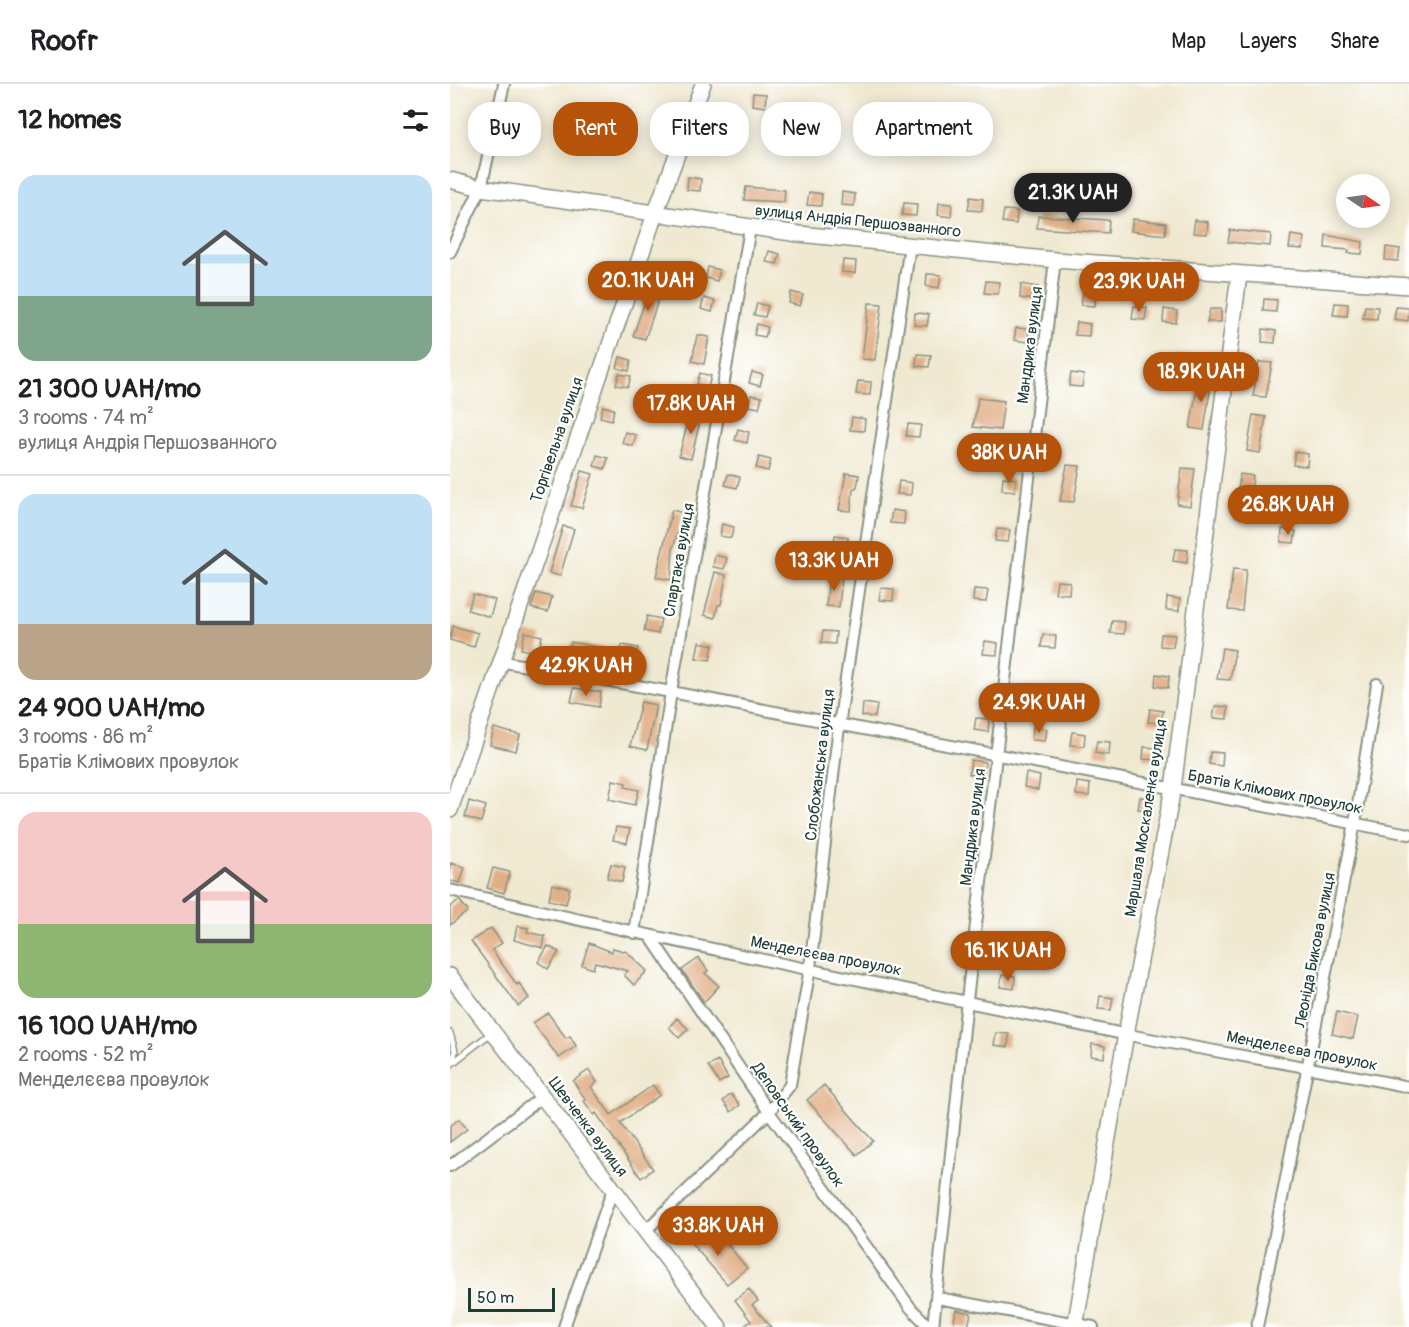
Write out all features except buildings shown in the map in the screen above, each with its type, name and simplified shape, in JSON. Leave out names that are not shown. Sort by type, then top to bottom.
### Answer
[{"type":"street","points":[[450,252],[481,188],[504,84]]},
{"type":"street","name":"Торгівельна вулиця","points":[[450,810],[499,661],[655,214],[703,84]]},
{"type":"street","name":"вулиця Андрія Першозванного","points":[[450,180],[481,188],[750,228],[1055,260],[1409,286]]},
{"type":"street","name":"Спартака вулиця","points":[[634,933],[671,692],[750,228]]},
{"type":"street","name":"Слобожанська вулиця","points":[[645,1231],[769,1112],[790,1085],[810,968],[839,726],[910,245]]},
{"type":"street","name":"Мандрика вулиця","points":[[931,1327],[938,1298],[967,1000],[1055,260]]},
{"type":"street","name":"Маршала Москаленка вулиця","points":[[1075,1325],[1126,1034],[1173,788],[1239,275]]},
{"type":"street","name":"Братів Клімових провулок","points":[[499,661],[1409,834]]},
{"type":"street","name":"Леоніда Бикова вулиця","points":[[1257,1327],[1355,823],[1377,684]]},
{"type":"street","name":"Менделєєва провулок","points":[[450,890],[634,933],[1126,1034],[1307,1065],[1409,1087]]},
{"type":"street","name":"Деповський провулок","points":[[650,936],[769,1112],[910,1307],[931,1327]]},
{"type":"street","name":"Шевченка вулиця","points":[[450,976],[719,1327]]},
{"type":"street","points":[[450,1166],[542,1097]]},
{"type":"street","points":[[564,1327],[613,1189]]},
{"type":"street","points":[[938,1298],[1093,1327]]},
{"type":"lane","points":[[452,1064],[493,1032]]},
{"type":"lane","points":[[450,1033],[454,1051],[452,1064]]}]
